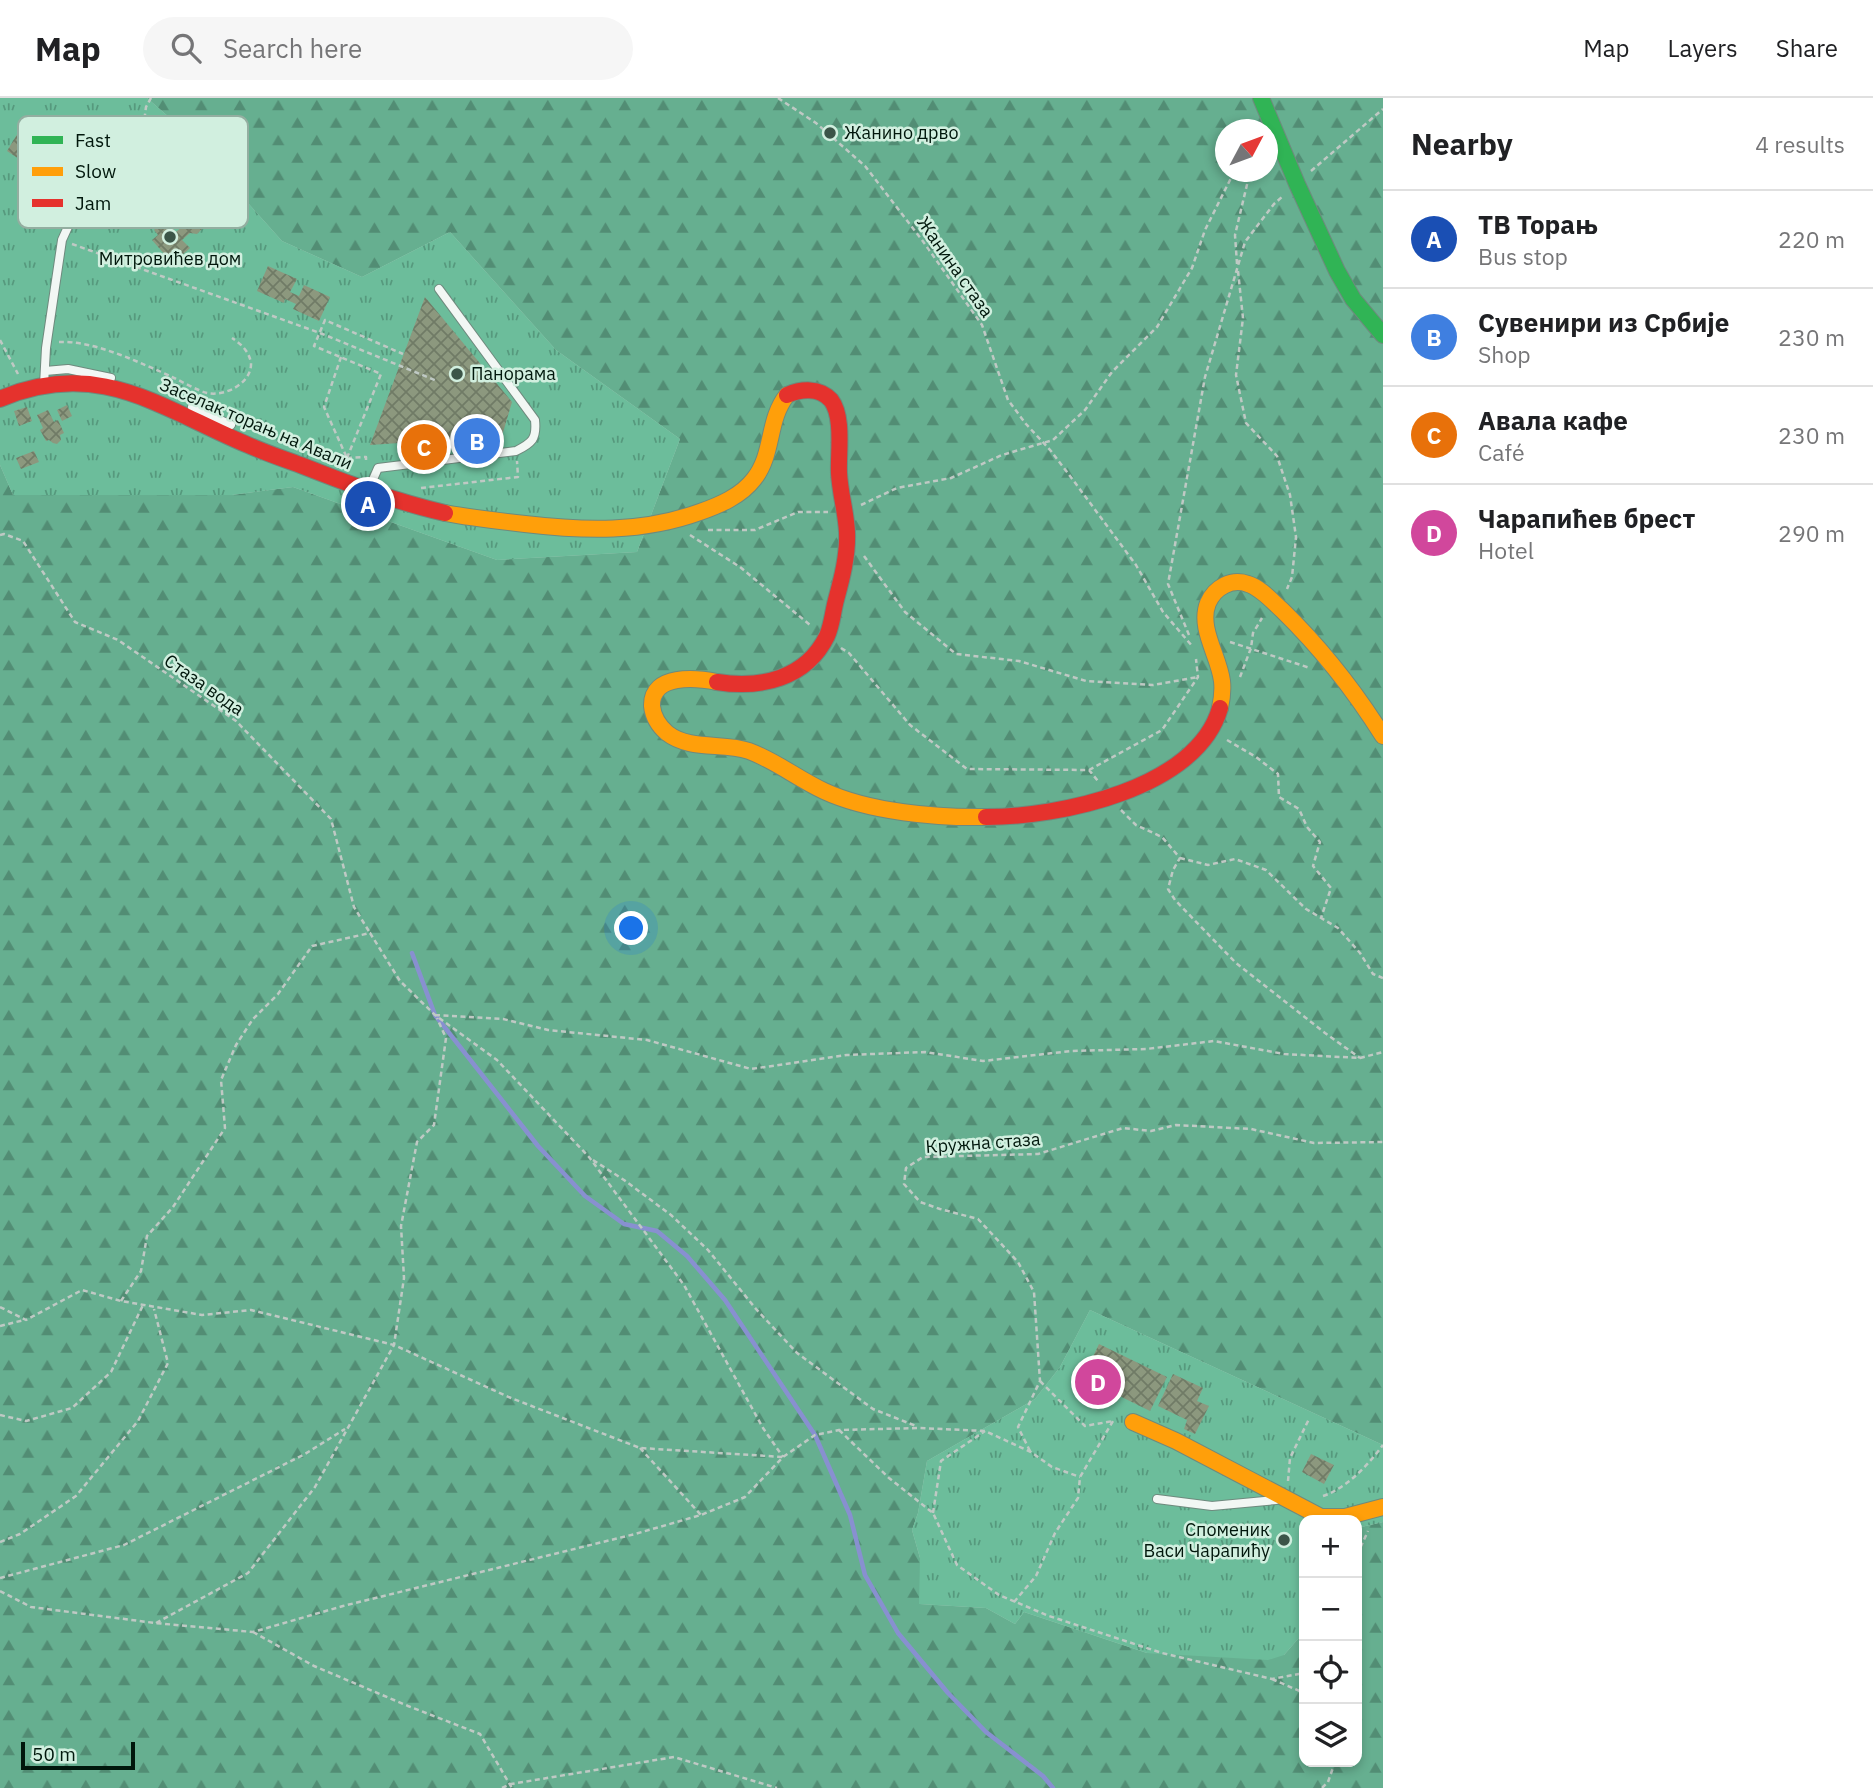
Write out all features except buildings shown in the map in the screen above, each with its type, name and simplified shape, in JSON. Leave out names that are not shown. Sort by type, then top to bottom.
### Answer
[{"type":"street","points":[[1261,98],[1338,271],[1353,299],[1383,335]]},
{"type":"street","name":"Заселак торањ на Авали","points":[[0,399],[44,378],[96,385],[157,402],[241,443],[368,491],[444,513],[576,530],[617,531],[671,523],[725,503],[756,477],[766,460],[773,418],[787,396],[808,390],[825,396],[832,402],[838,421],[839,482],[848,534],[845,564],[826,638],[808,661],[774,681],[748,685],[684,678],[673,680],[658,688],[652,696],[651,708],[657,721],[669,735],[681,741],[743,749],[830,794],[863,804],[934,816],[983,819],[1033,816],[1110,796]]},
{"type":"street","points":[[1110,796],[1122,793],[1178,765],[1203,743],[1210,732],[1217,718],[1222,687],[1221,674],[1208,635],[1205,611],[1213,594],[1226,584],[1246,583],[1264,593],[1301,628],[1342,678],[1383,736]]},
{"type":"street","points":[[1133,1422],[1176,1441],[1321,1517],[1344,1518],[1383,1507]]},
{"type":"lane","points":[[67,228],[62,240],[44,378],[68,369],[123,381]]},
{"type":"lane","points":[[368,491],[378,468],[516,451],[530,444],[536,433],[535,420],[439,289]]},
{"type":"lane","points":[[188,405],[231,425]]},
{"type":"lane","points":[[1157,1499],[1213,1506],[1286,1499]]},
{"type":"path","points":[[145,116],[151,98]]},
{"type":"path","name":"Жанина стаза","points":[[778,98],[816,123],[865,166],[922,240],[982,325],[1008,400],[1065,469],[1136,565],[1163,612],[1195,650],[1168,584],[1205,377],[1238,269]]},
{"type":"path","points":[[1238,269],[1245,242],[1274,204],[1383,109]]},
{"type":"path","points":[[704,529],[755,530],[798,512],[845,513],[897,488],[951,478],[1002,455],[1053,440],[1086,410],[1112,372],[1157,327],[1192,268],[1205,230],[1229,182]]},
{"type":"path","points":[[1239,679],[1251,648],[1253,633],[1262,618],[1284,597],[1292,577],[1296,537],[1290,495],[1277,456],[1246,423],[1236,375],[1243,318],[1235,235],[1248,182]]},
{"type":"path","points":[[62,240],[320,332],[437,381]]},
{"type":"path","points":[[347,458],[381,374],[314,346],[325,320],[402,354]]},
{"type":"path","points":[[46,348],[60,341],[91,345],[148,366],[207,393],[222,394],[236,388],[247,377],[251,365],[242,345],[232,338]]},
{"type":"path","points":[[0,340],[24,388]]},
{"type":"path","points":[[341,357],[324,407],[347,458]]},
{"type":"path","points":[[416,488],[517,477],[516,451]]},
{"type":"path","points":[[347,458],[366,457],[368,491]]},
{"type":"path","name":"Стаза вода","points":[[0,535],[23,541],[75,622],[118,640],[236,721],[331,820],[354,907],[400,981],[435,1015],[497,1060],[589,1157]]},
{"type":"path","points":[[864,556],[905,612],[956,654],[1019,661],[1086,681],[1153,685],[1198,677]]},
{"type":"path","points":[[1210,732],[1256,757],[1278,774],[1279,797],[1299,808],[1307,827],[1320,842],[1313,866],[1331,888],[1321,918]]},
{"type":"path","points":[[967,769],[1089,770],[1114,804],[1136,825],[1162,837],[1180,858],[1208,865],[1235,859],[1266,870],[1306,909],[1338,928],[1360,953],[1373,974],[1383,978]]},
{"type":"path","points":[[1180,858],[1172,870],[1168,889],[1175,900],[1236,963],[1360,1058]]},
{"type":"path","points":[[121,1301],[141,1271],[147,1236],[173,1207],[225,1128],[221,1080],[236,1045],[253,1019],[278,994],[312,946],[370,933]]},
{"type":"path","points":[[155,1623],[248,1573],[314,1487],[394,1345],[404,1278],[401,1226],[417,1142],[434,1125],[446,1038],[435,1015],[503,1018],[548,1030],[647,1040],[751,1069],[847,1055],[925,1052],[984,1061],[1071,1051],[1146,1049],[1214,1041],[1284,1054],[1360,1058],[1383,1052]]},
{"type":"path","name":"Кружна стаза","points":[[1041,1381],[1034,1292],[1018,1262],[978,1219],[920,1202],[904,1184],[906,1168],[923,1157],[1038,1154],[1123,1128],[1151,1130],[1176,1125],[1251,1129],[1314,1143],[1383,1142]]},
{"type":"path","points":[[589,1157],[624,1180],[708,1250],[756,1309],[797,1353],[873,1409],[919,1428]]},
{"type":"path","points":[[589,1157],[684,1284],[763,1428],[783,1457]]},
{"type":"path","points":[[0,1326],[26,1320],[82,1290],[121,1301],[202,1315],[251,1310],[394,1345],[511,1398],[640,1448],[783,1457]]},
{"type":"path","points":[[0,1415],[26,1421],[72,1409],[111,1372],[143,1305]]},
{"type":"path","points":[[0,1307],[26,1320]]},
{"type":"path","points":[[0,1542],[20,1534],[76,1496],[138,1420],[168,1363],[154,1307]]},
{"type":"path","points":[[1014,1602],[1036,1576],[1055,1533],[1078,1498],[1080,1477],[1113,1420],[1085,1426],[1041,1381],[1018,1427],[1031,1452]]},
{"type":"path","points":[[1286,1499],[1290,1458],[1309,1419]]},
{"type":"path","points":[[0,1577],[124,1545],[305,1454],[348,1428]]},
{"type":"path","points":[[0,1591],[31,1607],[253,1632],[343,1606],[635,1534],[701,1515],[745,1497],[783,1457],[815,1435],[839,1430],[919,1428],[985,1432],[1031,1452],[1052,1468],[1080,1477]]},
{"type":"path","points":[[839,1430],[888,1478],[933,1513],[957,1565],[999,1595],[1049,1616],[1162,1653],[1272,1679],[1299,1691]]},
{"type":"path","points":[[933,1513],[942,1461],[985,1432]]},
{"type":"path","points":[[1324,1496],[1346,1483],[1374,1458],[1383,1445]]},
{"type":"path","points":[[640,1448],[701,1515]]},
{"type":"path","points":[[1362,1544],[1369,1528]]},
{"type":"path","points":[[253,1632],[314,1666],[480,1734],[512,1786]]},
{"type":"path","points":[[1272,1679],[1299,1674]]},
{"type":"path","points":[[502,1788],[674,1756],[777,1788]]},
{"type":"path","points":[[1322,1788],[1328,1782],[1333,1767]]},
{"type":"green space","points":[[0,98],[147,98],[168,116],[18,116],[18,228],[248,228],[248,203],[282,241],[362,277],[450,232],[556,350],[680,439],[637,552],[497,560],[293,487],[232,495],[13,495],[0,465]]},
{"type":"green space","points":[[147,98],[1383,98],[1383,1445],[1090,1310],[1060,1367],[1035,1399],[927,1461],[918,1513],[912,1530],[920,1558],[920,1604],[986,1608],[1015,1624],[1024,1612],[1147,1653],[1284,1655],[1299,1638],[1299,1767],[1362,1767],[1362,1527],[1383,1522],[1383,1788],[0,1788],[0,465],[13,495],[232,495],[293,487],[497,560],[637,552],[680,439],[556,350],[450,232],[362,277],[282,241],[248,203],[248,116],[168,116]]},
{"type":"green space","points":[[1090,1310],[1383,1445],[1383,1522],[1362,1527],[1362,1515],[1299,1515],[1299,1638],[1284,1655],[1268,1660],[1147,1653],[1024,1612],[1015,1624],[986,1608],[919,1604],[920,1558],[912,1530],[918,1513],[927,1461],[1035,1399],[1060,1367]]},
{"type":"waterway","points":[[412,953],[435,1015],[538,1146],[585,1196],[624,1224],[657,1231],[687,1256],[725,1300],[815,1435],[850,1515],[865,1575],[898,1633],[948,1693],[986,1732],[1043,1776],[1053,1788]]},
{"type":"traffic: fast","points":[[1261,98],[1337,271],[1353,299],[1383,335]]},
{"type":"traffic: slow","points":[[445,513],[525,524],[613,529],[657,524],[700,512],[736,495],[754,479],[765,459],[776,415],[787,395]]},
{"type":"traffic: slow","points":[[1220,708],[1222,681],[1207,632],[1206,613],[1208,603],[1215,592],[1230,583],[1242,582],[1266,595],[1310,639],[1349,686],[1383,736]]},
{"type":"traffic: slow","points":[[717,682],[677,680],[659,688],[654,695],[652,706],[661,727],[676,739],[686,742],[749,751],[824,791],[861,804],[925,815],[986,817]]},
{"type":"traffic: slow","points":[[1133,1422],[1176,1441],[1321,1517],[1345,1517],[1383,1507]]},
{"type":"traffic: jam","points":[[0,399],[35,387],[68,383],[99,385],[128,392],[268,453],[373,492],[445,513]]},
{"type":"traffic: jam","points":[[717,682],[765,682],[794,671],[818,651],[831,623],[847,541],[839,473],[838,416],[831,400],[821,393],[798,391],[787,395]]},
{"type":"traffic: jam","points":[[986,817],[1016,816],[1086,804],[1122,793],[1155,778],[1184,759],[1206,736],[1220,708]]},
{"type":"place","name":"Жанино дрво","points":[[830,133]]},
{"type":"place","name":"Митровићев дом","points":[[170,237]]},
{"type":"place","name":"Панорама","points":[[457,374]]},
{"type":"place","name":"Сувенири из Србије","points":[[477,441]]},
{"type":"place","name":"Авала кафе","points":[[424,447]]},
{"type":"place","name":"ТВ Торањ","points":[[368,504]]},
{"type":"place","name":"Чарапићев брест","points":[[1098,1382]]},
{"type":"place","name":"Споменик Васи Чарапићу","points":[[1284,1540]]}]
